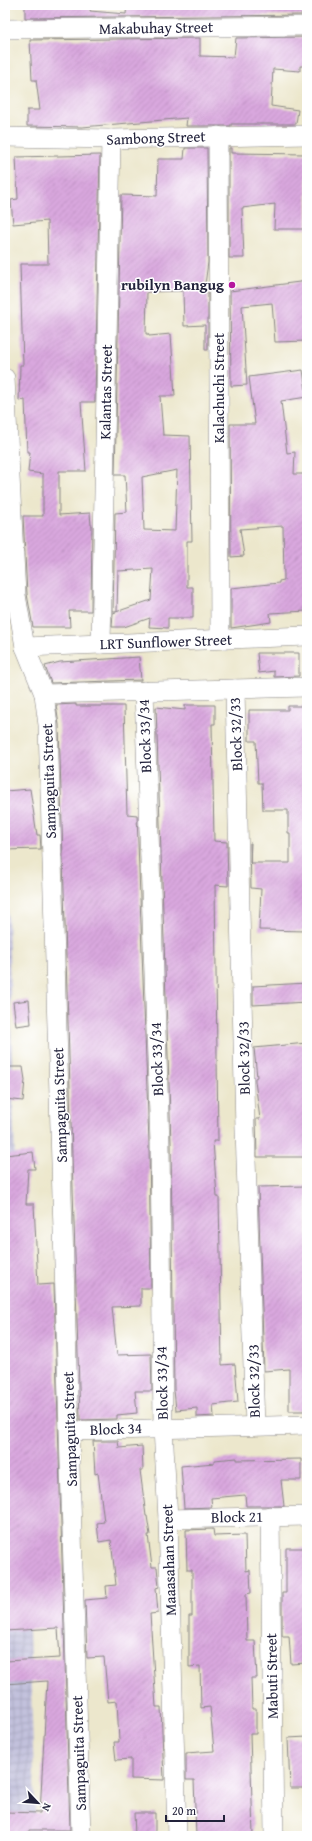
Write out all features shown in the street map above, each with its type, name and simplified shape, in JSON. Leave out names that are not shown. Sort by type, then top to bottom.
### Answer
[{"type":"street","name":"Makabuhay Street","points":[[5,29],[307,26]]},
{"type":"street","name":"Sambong Street","points":[[5,137],[112,140],[218,136],[307,135]]},
{"type":"street","name":"Kalachuchi Street","points":[[218,136],[220,639]]},
{"type":"street","name":"Kalantas Street","points":[[101,644],[112,140]]},
{"type":"street","name":"Sampaguita Street","points":[[5,378],[16,595],[25,647],[44,694],[48,725],[81,1836]]},
{"type":"street","name":"LRT Sunflower Street","points":[[25,647],[307,636]]},
{"type":"street","points":[[44,694],[307,687]]},
{"type":"street","name":"Block 32/33","points":[[235,689],[245,1130],[255,1426]]},
{"type":"street","name":"Block 33/34","points":[[144,691],[160,1143],[163,1428]]},
{"type":"street","points":[[163,1428],[307,1425]]},
{"type":"street","name":"Block 34","points":[[70,1431],[163,1428]]},
{"type":"street","name":"Maaasahan Street","points":[[163,1428],[168,1519],[177,1836]]},
{"type":"street","name":"Mabuti Street","points":[[270,1516],[274,1836]]},
{"type":"street","name":"Block 21","points":[[168,1519],[307,1516]]},
{"type":"shaded area","points":[[5,807],[24,1478],[36,1836],[5,1836]]},
{"type":"building","points":[[25,5],[91,5],[90,11],[126,14],[127,5],[307,5],[307,15],[25,18]]},
{"type":"building","points":[[307,37],[307,66],[300,66],[300,71],[273,69],[271,106],[298,110],[296,124],[186,126],[187,118],[82,127],[27,126],[27,110],[40,110],[36,80],[32,80],[30,40],[200,38],[200,56],[234,57],[236,38]]},
{"type":"building","points":[[185,148],[207,148],[208,262],[204,293],[208,293],[208,350],[205,350],[205,325],[184,326],[183,291],[147,292],[146,334],[149,336],[171,334],[175,396],[160,396],[163,435],[190,436],[192,541],[187,541],[187,587],[193,587],[193,618],[168,618],[168,628],[149,627],[150,618],[124,627],[112,627],[113,613],[151,600],[153,569],[118,571],[117,611],[113,611],[115,513],[127,512],[125,475],[115,475],[121,195],[157,196],[158,159],[184,159]],"holes":[[[177,470],[175,531],[144,530],[142,477]]]},
{"type":"building","points":[[229,148],[231,148],[231,153],[306,154],[307,229],[274,229],[275,204],[242,208],[244,258],[229,258]]},
{"type":"building","points":[[100,155],[95,402],[81,402],[86,471],[59,471],[59,515],[90,513],[92,525],[91,611],[69,611],[70,627],[33,627],[27,594],[23,516],[43,516],[43,474],[28,472],[30,452],[27,452],[25,400],[19,401],[20,365],[23,365],[20,264],[48,264],[47,221],[13,224],[11,200],[18,199],[16,157]]},
{"type":"building","points":[[307,281],[307,341],[275,342],[272,303],[242,306],[247,385],[231,386],[230,291]]},
{"type":"building","points":[[303,370],[307,397],[281,401],[287,453],[295,452],[294,474],[307,474],[307,611],[270,613],[271,622],[231,628],[231,588],[279,583],[279,581],[284,580],[283,526],[240,529],[244,556],[231,557],[230,424],[255,424],[249,377]]},
{"type":"building","points":[[257,653],[299,653],[299,676],[274,677],[274,671],[259,673]]},
{"type":"building","points":[[139,657],[141,680],[51,683],[45,666],[60,662]]},
{"type":"building","points":[[76,704],[76,706],[124,706],[127,814],[137,815],[149,1143],[151,1288],[141,1288],[141,1306],[112,1307],[117,1355],[151,1354],[152,1391],[135,1391],[137,1413],[117,1415],[117,1419],[80,1420],[59,725],[56,705]]},
{"type":"building","points":[[185,705],[215,705],[215,724],[212,724],[214,841],[227,842],[228,886],[215,885],[218,1141],[213,1141],[217,1197],[219,1197],[222,1365],[235,1364],[238,1402],[213,1405],[214,1416],[197,1417],[197,1408],[176,1410],[174,1390],[171,1143],[156,707],[185,710]]},
{"type":"building","points":[[288,706],[307,706],[307,931],[259,930],[261,889],[251,888],[250,863],[290,863],[290,833],[288,833],[288,810],[263,810],[262,783],[258,783],[256,741],[249,741],[249,710],[288,710]]},
{"type":"building","points":[[30,789],[37,835],[40,835],[41,849],[5,850],[5,791]]},
{"type":"building","points":[[307,983],[307,1002],[253,1005],[253,986]]},
{"type":"building","points":[[29,1000],[31,1024],[16,1026],[13,1002]]},
{"type":"building","points":[[307,1043],[307,1157],[257,1157],[256,1119],[260,1119],[255,1081],[255,1078],[257,1077],[254,1048]]},
{"type":"building","points":[[5,1067],[23,1067],[25,1080],[23,1101],[5,1099]]},
{"type":"building","points":[[33,1152],[35,1169],[28,1169],[26,1204],[34,1204],[38,1285],[54,1284],[70,1830],[29,1830],[29,1836],[5,1836],[5,1812],[40,1813],[47,1681],[5,1684],[5,1661],[60,1658],[58,1628],[5,1631],[5,1155]]},
{"type":"building","points":[[307,1186],[307,1411],[289,1411],[289,1369],[264,1371],[258,1187]]},
{"type":"building","points":[[93,1441],[118,1441],[119,1448],[142,1446],[143,1470],[140,1470],[150,1535],[148,1535],[152,1567],[157,1567],[159,1587],[156,1588],[158,1613],[150,1614],[156,1707],[161,1707],[164,1780],[131,1779],[131,1759],[116,1760],[114,1742],[119,1742],[117,1701],[108,1702],[104,1657],[87,1658],[85,1600],[107,1598],[106,1586],[116,1585],[111,1540],[99,1542],[97,1523],[104,1522],[98,1473],[95,1474]]},
{"type":"building","points":[[237,1458],[237,1460],[301,1459],[301,1480],[281,1480],[284,1506],[246,1506],[245,1495],[211,1498],[212,1507],[184,1508],[181,1466],[214,1463],[214,1460]]},
{"type":"building","points":[[213,1529],[214,1536],[245,1535],[246,1571],[250,1570],[251,1593],[246,1594],[247,1641],[255,1641],[257,1678],[251,1678],[252,1709],[256,1709],[256,1734],[250,1734],[253,1836],[196,1836],[194,1780],[186,1780],[186,1753],[214,1751],[210,1707],[201,1708],[200,1666],[189,1667],[189,1616],[192,1616],[192,1570],[187,1570],[186,1530]]},
{"type":"building","points":[[286,1548],[307,1548],[307,1663],[291,1664],[289,1636],[282,1636],[282,1593],[286,1593]]},
{"type":"building","points":[[307,1737],[307,1788],[290,1788],[288,1738]]},
{"type":"building","points":[[134,1813],[155,1813],[155,1836],[135,1836]]},
{"type":"place","name":"rubilyn Bangug","points":[[232,285]]}]
